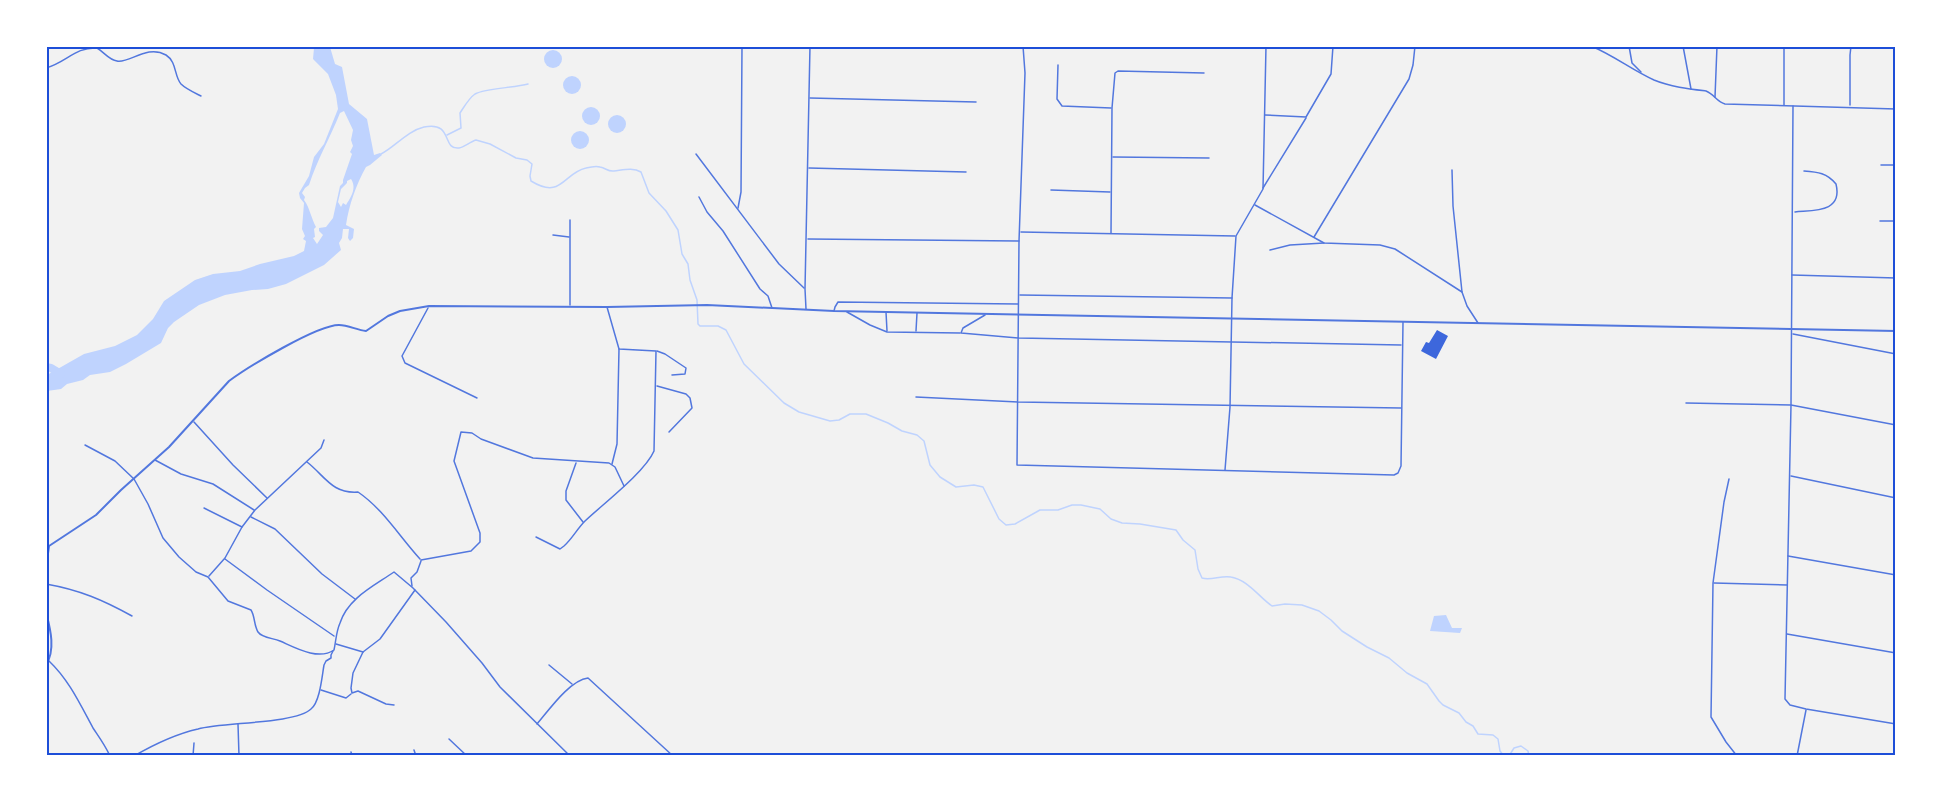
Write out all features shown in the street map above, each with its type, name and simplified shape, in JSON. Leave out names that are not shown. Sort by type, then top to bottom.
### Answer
[{"type":"street","points":[[738,209],[741,192],[742,46]]},
{"type":"street","points":[[806,310],[810,46]]},
{"type":"street","points":[[1023,46],[1025,73],[1017,465],[1390,476],[1398,473],[1401,466],[1403,321]]},
{"type":"street","points":[[1263,189],[1266,46]]},
{"type":"street","points":[[1225,471],[1230,407],[1236,236],[1331,74],[1333,46]]},
{"type":"street","points":[[1313,238],[1409,79],[1415,46]]},
{"type":"street","points":[[1591,46],[1656,80],[1706,91],[1719,103],[1896,109]]},
{"type":"street","points":[[1629,46],[1632,63],[1642,74]]},
{"type":"street","points":[[1683,46],[1691,89]]},
{"type":"street","points":[[1715,98],[1717,46]]},
{"type":"street","points":[[1784,46],[1784,106]]},
{"type":"street","points":[[1850,107],[1851,46]]},
{"type":"street","points":[[46,68],[59,64],[83,48],[97,48],[112,60],[120,62],[155,51],[167,56],[176,69],[177,78],[182,85],[201,96]]},
{"type":"street","points":[[1058,66],[1057,99],[1062,106],[1112,108]]},
{"type":"street","points":[[1111,233],[1113,76],[1118,71],[1204,73]]},
{"type":"street","points":[[809,98],[976,102]]},
{"type":"street","points":[[1793,106],[1794,212],[1785,699],[1787,703],[1806,709],[1896,724]]},
{"type":"street","points":[[1264,115],[1306,117]]},
{"type":"street","points":[[696,154],[779,264],[805,289]]},
{"type":"street","points":[[1112,157],[1209,158]]},
{"type":"street","points":[[1881,165],[1896,165]]},
{"type":"street","points":[[808,168],[966,172]]},
{"type":"street","points":[[1452,170],[1453,206],[1462,292],[1467,306],[1478,323]]},
{"type":"street","points":[[1794,212],[1826,209],[1832,205],[1836,197],[1836,184],[1828,177],[1820,172],[1804,171]]},
{"type":"street","points":[[1052,190],[1111,192]]},
{"type":"street","points":[[699,197],[760,289],[768,296],[772,309]]},
{"type":"street","points":[[1254,204],[1324,243]]},
{"type":"street","points":[[570,220],[570,306]]},
{"type":"street","points":[[1880,221],[1896,221]]},
{"type":"street","points":[[1020,232],[1236,236]]},
{"type":"street","points":[[553,235],[570,237]]},
{"type":"street","points":[[807,239],[1020,241]]},
{"type":"street","points":[[1270,250],[1284,246],[1324,243],[1389,247],[1462,292]]},
{"type":"street","points":[[1792,275],[1896,278]]},
{"type":"street","points":[[1019,295],[1233,298]]},
{"type":"street","points":[[834,311],[838,302],[1019,304]]},
{"type":"street","points":[[46,568],[48,546],[96,515],[194,421],[230,381],[285,347],[331,326],[345,326],[366,331],[400,311],[429,306],[707,305],[847,312],[1896,331]]},
{"type":"street","points":[[429,306],[402,360],[477,398]]},
{"type":"street","points":[[607,307],[619,349],[617,444],[612,464],[624,486]]},
{"type":"street","points":[[847,312],[887,332],[961,333],[1019,338],[1402,345]]},
{"type":"street","points":[[886,312],[887,332]]},
{"type":"street","points":[[915,332],[917,313]]},
{"type":"street","points":[[961,333],[963,328],[987,314]]},
{"type":"street","points":[[1792,334],[1896,354]]},
{"type":"street","points":[[619,349],[656,351],[665,354],[686,368],[685,374],[672,375]]},
{"type":"street","points":[[536,537],[560,549],[583,522],[624,486],[654,451],[656,351]]},
{"type":"street","points":[[656,386],[686,394],[692,404],[692,408],[669,432]]},
{"type":"street","points":[[916,397],[1230,407],[1402,408]]},
{"type":"street","points":[[1686,403],[1791,405],[1896,425]]},
{"type":"street","points":[[194,421],[233,465],[267,498]]},
{"type":"street","points":[[421,560],[471,551],[480,542],[480,533],[454,462],[461,432],[472,433],[481,439],[524,456],[612,464]]},
{"type":"street","points":[[208,577],[225,558],[242,527],[255,510],[321,448],[324,440]]},
{"type":"street","points":[[85,445],[115,461],[134,479],[168,544],[189,567],[208,577],[228,601],[251,610],[260,635],[304,652],[326,654],[334,650]]},
{"type":"street","points":[[154,460],[182,474],[213,484],[255,510]]},
{"type":"street","points":[[306,462],[328,483],[341,491],[358,492],[367,498],[391,522],[421,560]]},
{"type":"street","points":[[577,462],[566,491],[566,500],[583,522]]},
{"type":"street","points":[[1789,476],[1896,498]]},
{"type":"street","points":[[1729,479],[1713,583],[1711,717],[1737,756]]},
{"type":"street","points":[[204,508],[242,527]]},
{"type":"street","points":[[251,516],[274,529],[335,585],[355,598]]},
{"type":"street","points":[[1788,556],[1896,574]]},
{"type":"street","points":[[225,558],[267,590],[335,636]]},
{"type":"street","points":[[413,588],[411,578],[417,572],[421,560]]},
{"type":"street","points":[[134,756],[177,735],[196,729],[279,719],[304,714],[314,707],[320,690],[324,665],[331,658],[334,650],[335,636],[342,616],[355,598],[394,572],[413,588],[461,638],[500,687],[569,755]]},
{"type":"street","points":[[1713,583],[1787,585]]},
{"type":"street","points":[[46,584],[96,597],[132,616]]},
{"type":"street","points":[[352,693],[353,674],[363,652],[380,639],[415,591]]},
{"type":"street","points":[[46,665],[49,661],[52,642],[47,615]]},
{"type":"street","points":[[1787,634],[1896,653]]},
{"type":"street","points":[[335,644],[363,652]]},
{"type":"street","points":[[46,653],[50,655]]},
{"type":"street","points":[[49,661],[64,676],[110,756]]},
{"type":"street","points":[[549,664],[573,684]]},
{"type":"street","points":[[537,724],[573,684],[584,679],[592,681],[673,756]]},
{"type":"street","points":[[320,690],[346,698],[358,691],[386,704],[394,705]]},
{"type":"street","points":[[1797,756],[1806,709]]},
{"type":"street","points":[[238,723],[239,756]]},
{"type":"street","points":[[449,739],[467,756]]},
{"type":"street","points":[[193,756],[194,743]]},
{"type":"street","points":[[414,750],[416,756]]},
{"type":"water","points":[[311,47],[330,47],[335,64],[342,67],[349,104],[367,119],[374,155],[380,153],[382,155],[366,167],[353,195],[346,225],[354,229],[353,238],[350,241],[349,229],[343,229],[339,243],[341,250],[324,265],[286,284],[225,295],[199,305],[168,328],[161,343],[126,364],[110,372],[90,375],[83,380],[67,384],[61,389],[47,391],[47,375],[84,354],[115,346],[137,335],[153,319],[164,301],[195,280],[213,274],[240,271],[304,251],[306,241],[303,239],[305,236],[302,229],[304,203],[299,193],[309,176],[314,157],[324,144],[338,109],[336,95],[328,74],[313,59],[314,48]],"holes":[[[344,111],[353,130],[351,140],[353,146],[350,152],[352,154],[340,186],[333,218],[326,227],[319,228],[323,235],[317,244],[313,238],[316,227],[302,193],[309,185],[340,113]],[[351,179],[353,192],[346,205],[343,203],[341,207],[338,202],[341,189]]]},
{"type":"water","points":[[553,50],[559,53],[562,59],[559,65],[553,68],[547,65],[544,59],[547,53]]},
{"type":"water","points":[[572,76],[578,79],[581,85],[578,91],[572,94],[566,91],[563,85],[566,79]]},
{"type":"water","points":[[591,107],[597,110],[600,116],[597,122],[591,125],[585,122],[582,116],[585,110]]},
{"type":"water","points":[[617,115],[623,118],[626,124],[623,130],[617,133],[611,130],[608,124],[611,118]]},
{"type":"water","points":[[580,131],[586,134],[589,140],[586,146],[580,149],[574,146],[571,140],[574,134]]},
{"type":"water","points":[[1446,615],[1452,628],[1462,628],[1460,633],[1430,631],[1434,616]]},
{"type":"building","points":[[1437,330],[1448,336],[1436,359],[1421,351]]},
{"type":"waterway","points":[[447,135],[461,128],[460,113],[475,94],[486,90],[528,84]]},
{"type":"waterway","points":[[381,154],[412,132],[433,126],[440,128],[450,145],[454,147],[459,148],[476,140],[490,144],[516,158],[527,160],[532,164],[531,181],[549,188],[562,184],[572,175],[586,168],[599,167],[612,171],[638,170],[641,172],[649,193],[666,211],[678,230],[682,254],[688,264],[690,280],[697,300],[698,324],[718,326],[726,330],[744,364],[784,403],[799,412],[830,421],[839,420],[850,414],[866,414],[902,431],[917,435],[924,441],[930,465],[940,477],[956,487],[974,485],[983,487],[999,519],[1006,525],[1015,524],[1040,510],[1058,510],[1072,505],[1081,505],[1100,509],[1111,519],[1122,523],[1176,530],[1183,540],[1195,550],[1202,578],[1231,577],[1248,585],[1272,606],[1302,605],[1319,611],[1342,631],[1389,658],[1407,673],[1427,684],[1443,705],[1459,713],[1478,734],[1493,735],[1498,739],[1500,751],[1504,756]]},
{"type":"waterway","points":[[46,367],[61,374]]},
{"type":"waterway","points":[[1509,756],[1514,748],[1521,746],[1528,751],[1529,756]]}]
